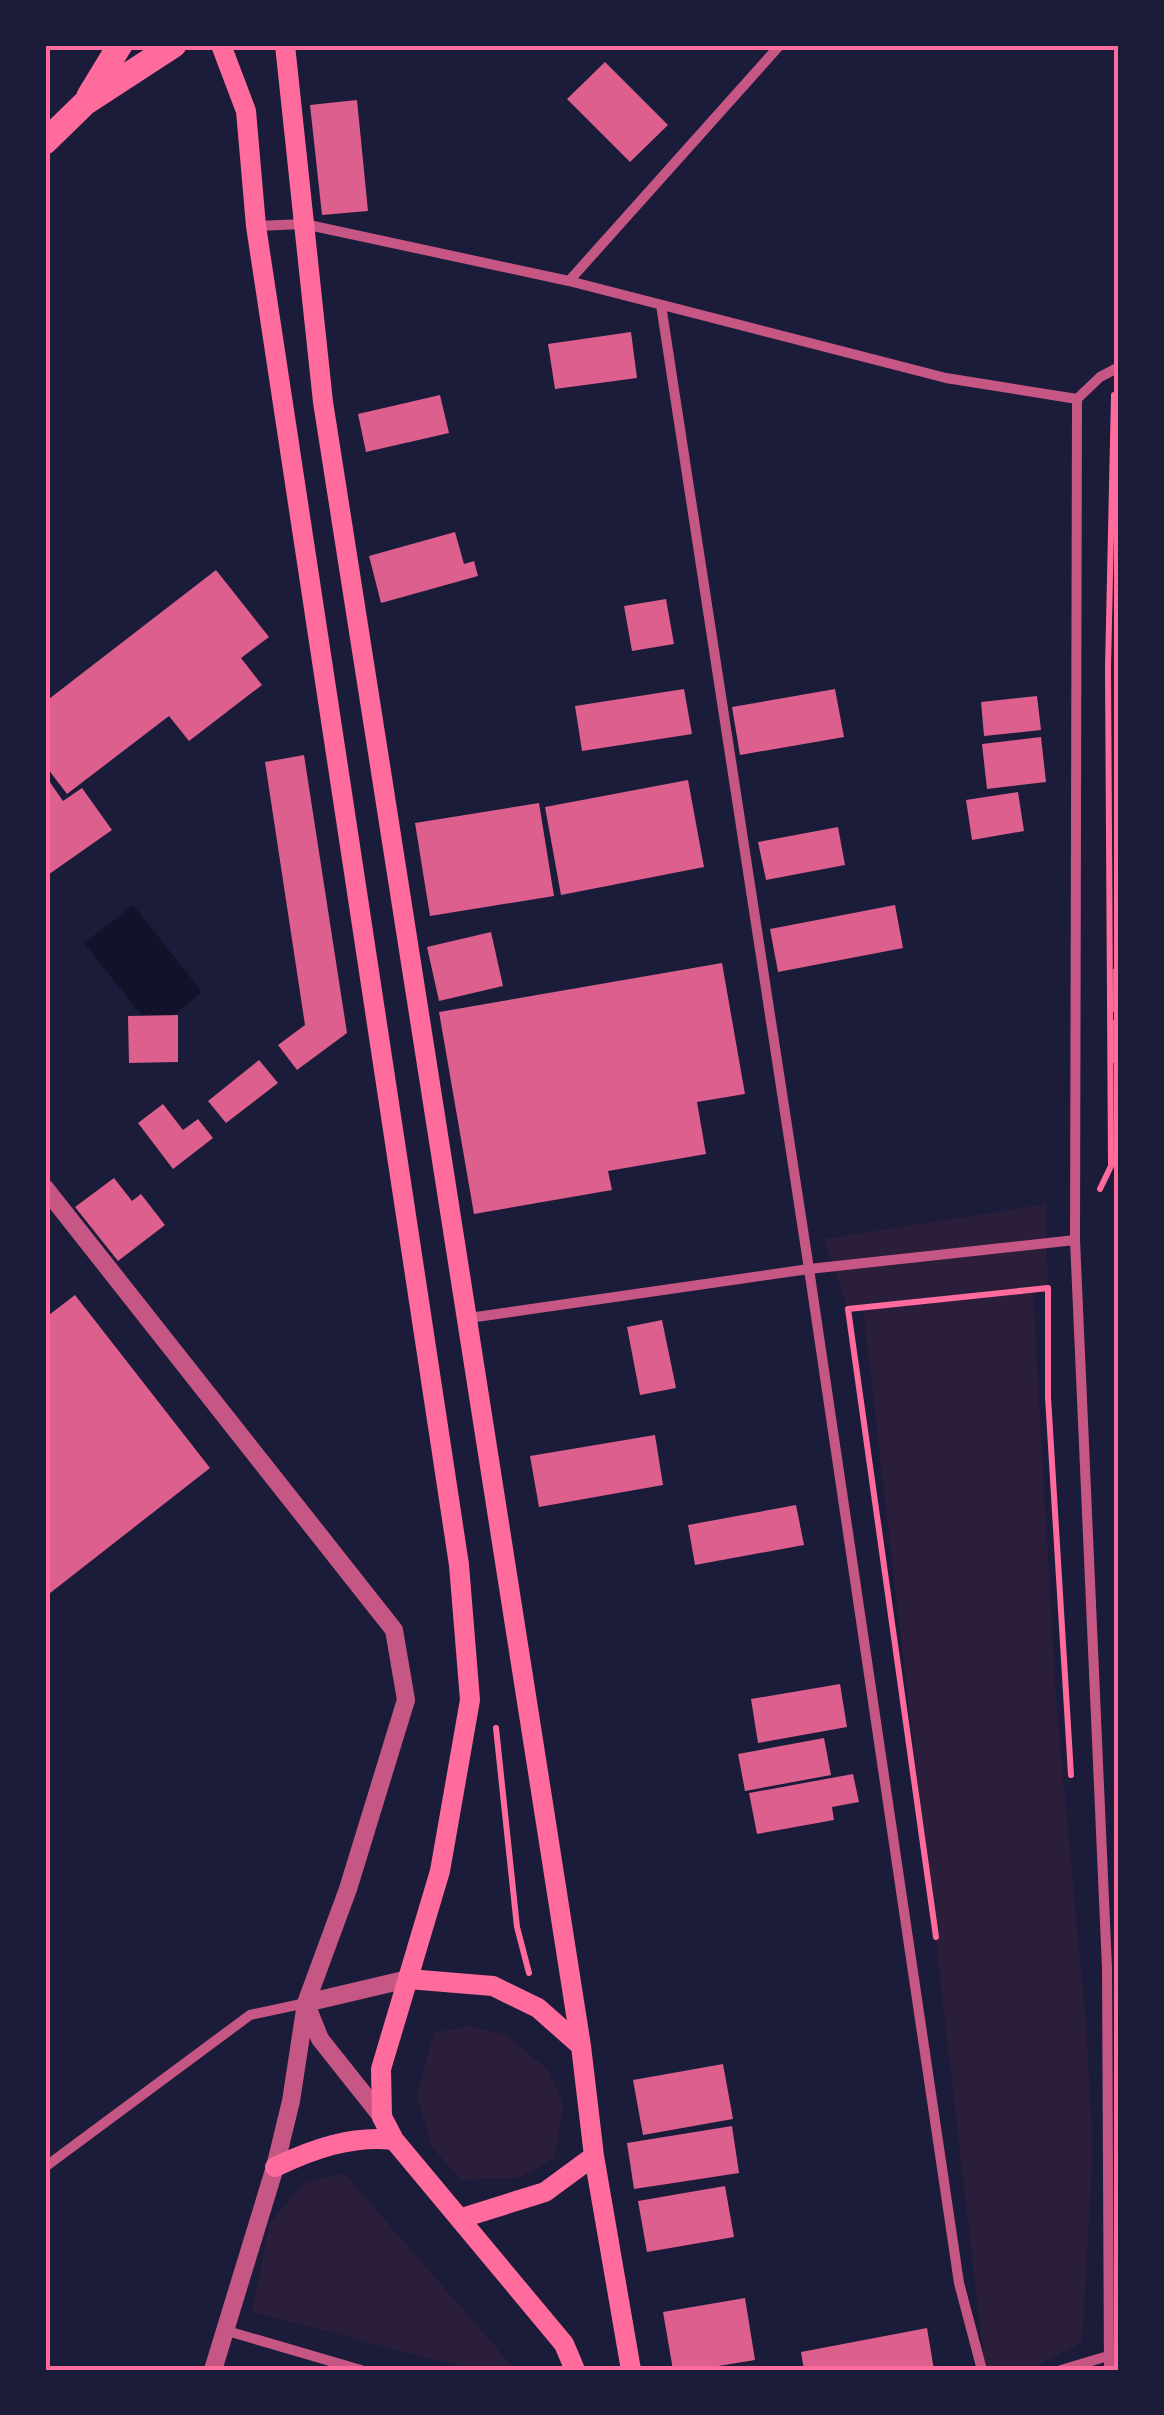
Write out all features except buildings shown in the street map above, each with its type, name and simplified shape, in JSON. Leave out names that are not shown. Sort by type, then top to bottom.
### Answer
[{"type":"main road","points":[[85,103],[120,45]]},
{"type":"main road","points":[[45,142],[85,103],[174,45]]},
{"type":"main road","points":[[221,45],[246,111],[256,226],[459,1565],[470,1700],[440,1871],[380,2068],[382,2118],[394,2140],[564,2344],[575,2370]]},
{"type":"main road","points":[[285,45],[323,402],[469,1318],[594,2156],[631,2370]]},
{"type":"main road","points":[[408,1979],[493,1986],[538,2008],[580,2046]]},
{"type":"main road","points":[[274,2167],[307,2151],[367,2137],[394,2140]]},
{"type":"main road","points":[[462,2218],[545,2192],[594,2156]]},
{"type":"street","points":[[570,281],[780,45]]},
{"type":"street","points":[[256,226],[304,224],[570,281],[946,378],[1077,399]]},
{"type":"street","points":[[660,305],[809,1268],[959,2284],[982,2370]]},
{"type":"street","points":[[1109,2370],[1108,1968],[1075,1240],[1077,399],[1100,377],[1119,367]]},
{"type":"street","points":[[45,1188],[394,1630],[406,1700],[348,1889],[306,2003],[291,2100],[213,2370]]},
{"type":"street","points":[[469,1318],[809,1268],[1075,1240]]},
{"type":"street","points":[[45,2167],[250,2016],[408,1979]]},
{"type":"street","points":[[306,2003],[320,2040],[382,2118]]},
{"type":"street","points":[[224,2330],[360,2370]]},
{"type":"street","points":[[1061,2370],[1108,2356]]},
{"type":"path","points":[[1077,399],[1114,391],[1108,668],[1111,1166]]},
{"type":"path","points":[[937,1949],[848,1309],[1048,1288],[1048,1397],[1072,1788]]},
{"type":"shaded area","points":[[133,905],[202,992],[154,1031],[84,943]]},
{"type":"shaded area","points":[[1046,1204],[1048,1288],[1033,1290],[1056,1700],[1086,2023],[1093,2152],[1082,2342],[1029,2370],[985,2370],[863,1308],[848,1309],[824,1239]]},
{"type":"shaded area","points":[[467,2026],[505,2034],[549,2071],[564,2107],[554,2159],[519,2178],[461,2180],[431,2146],[417,2095],[434,2033]]},
{"type":"shaded area","points":[[344,2173],[516,2370],[474,2370],[252,2312],[270,2223],[303,2184]]}]
